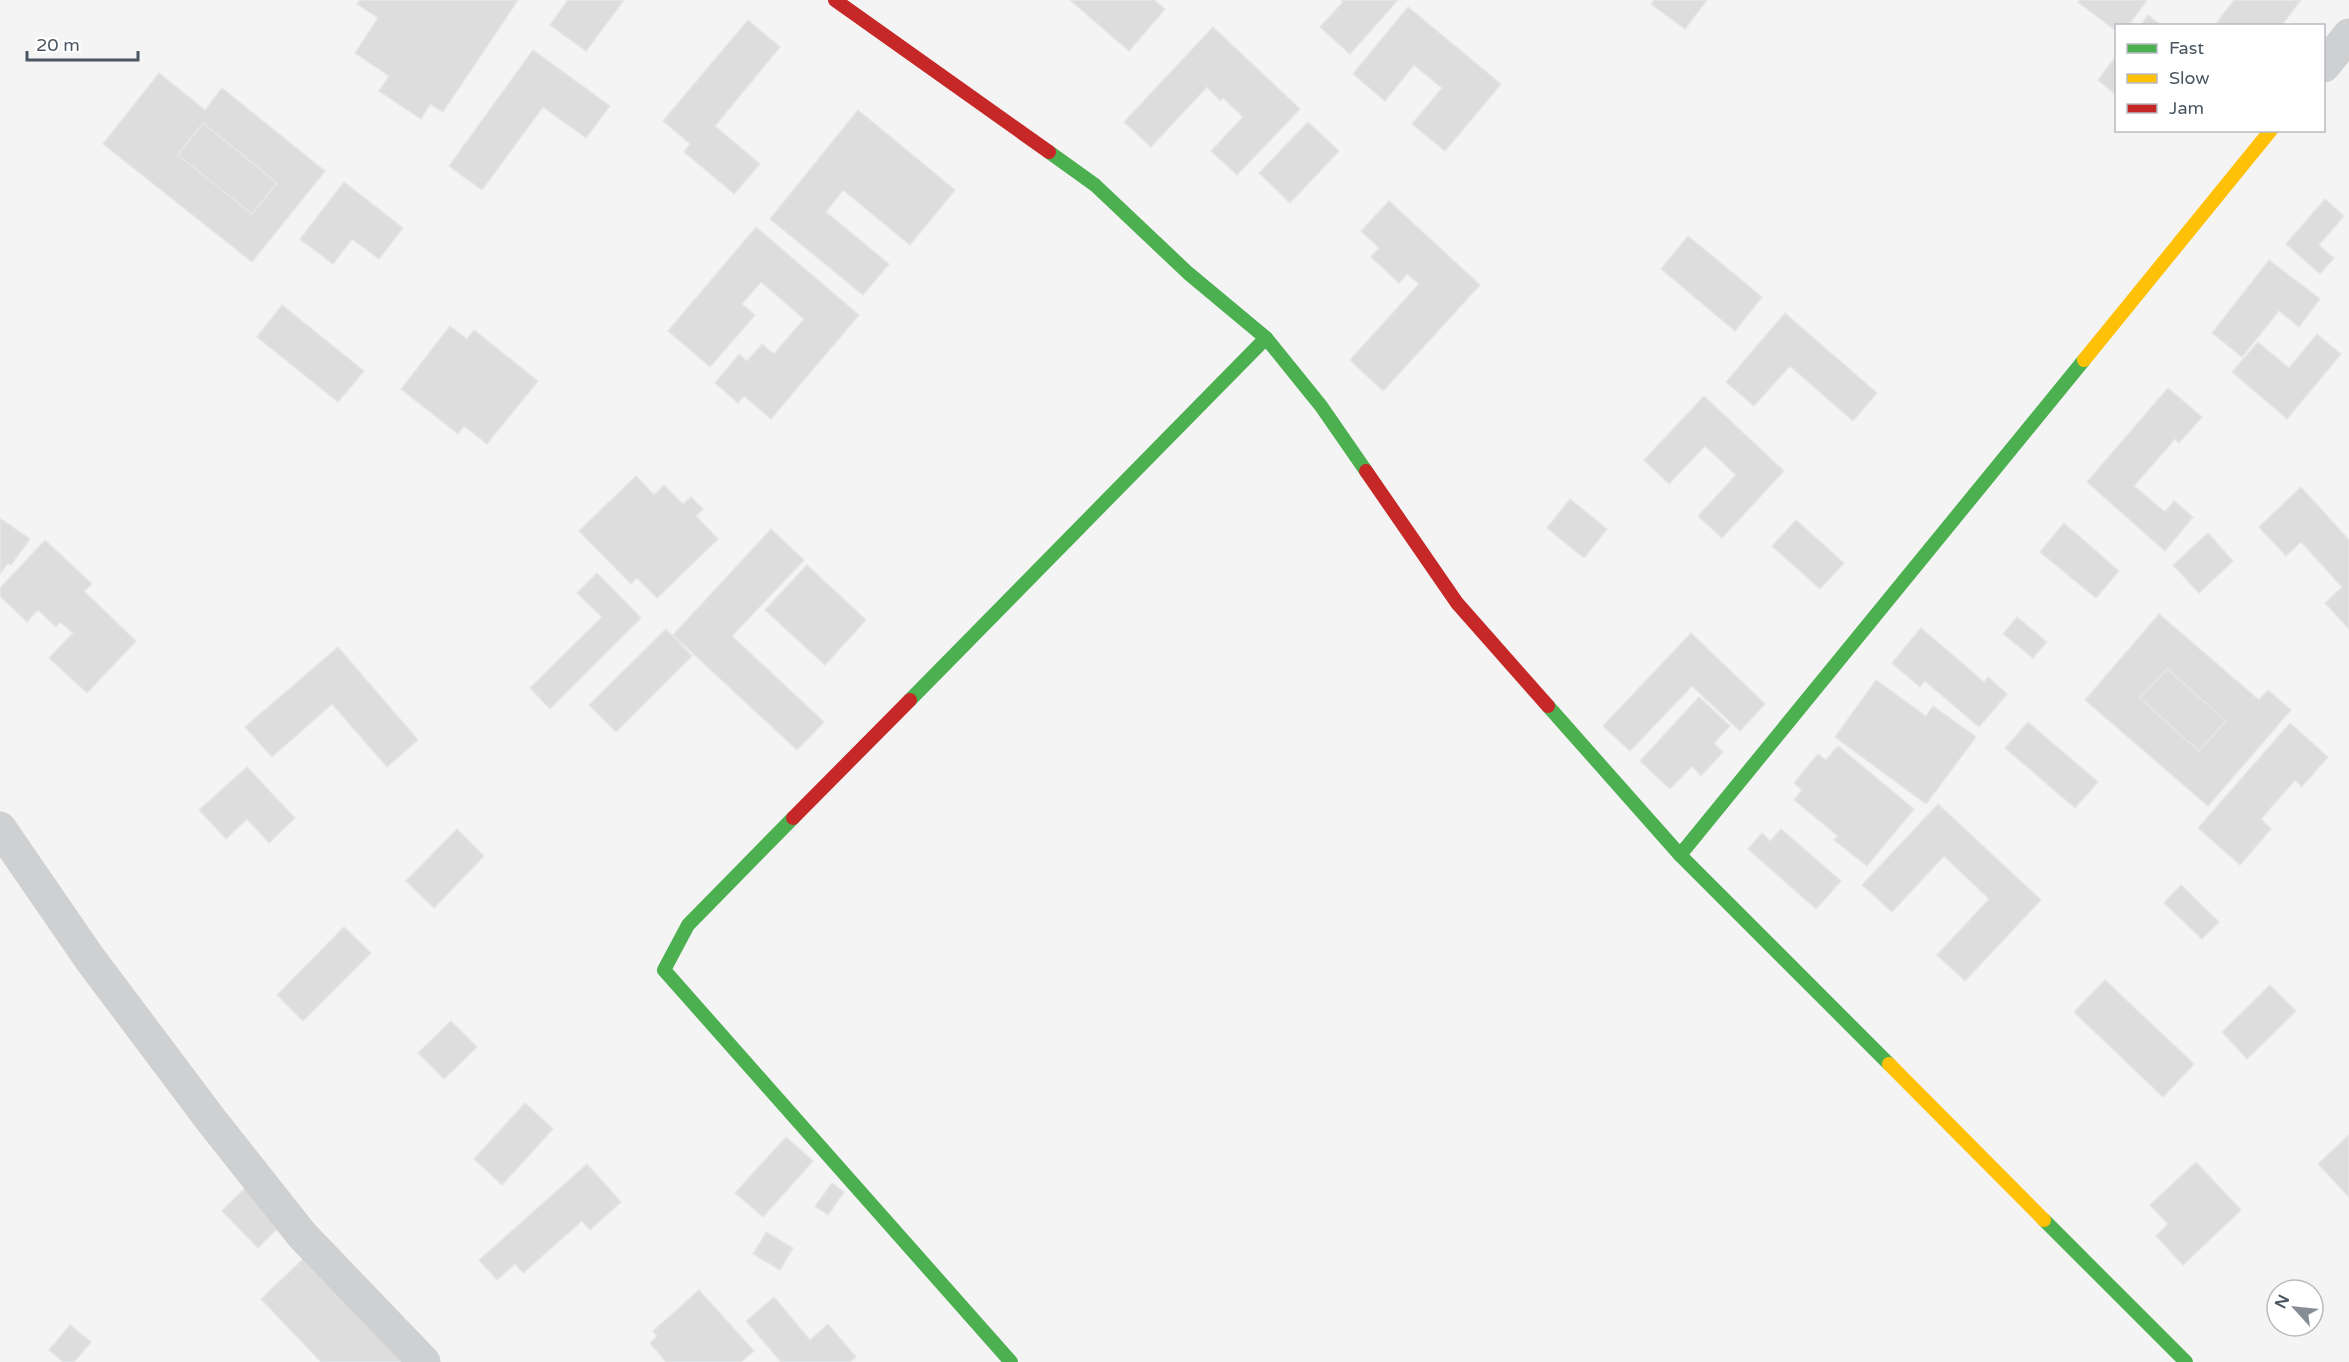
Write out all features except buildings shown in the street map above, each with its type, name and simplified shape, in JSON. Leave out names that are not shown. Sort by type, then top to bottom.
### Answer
[{"type":"street","points":[[835,0],[1095,185],[1188,273],[1266,338],[1321,406],[1457,603],[1680,855],[2186,1362]]},
{"type":"street","points":[[2325,65],[2349,35]]},
{"type":"street","points":[[1680,855],[2269,132]]},
{"type":"street","points":[[1011,1362],[664,970],[688,925],[1266,338]]},
{"type":"street","points":[[0,828],[90,959],[211,1120],[302,1235],[424,1362]]},
{"type":"traffic: fast","points":[[1049,152],[1095,185],[1188,273],[1266,338],[1321,406],[1366,471]]},
{"type":"traffic: fast","points":[[910,700],[1266,338]]},
{"type":"traffic: fast","points":[[1680,855],[2084,360]]},
{"type":"traffic: fast","points":[[1548,706],[1680,855],[1889,1064]]},
{"type":"traffic: fast","points":[[793,818],[688,925],[664,970],[1011,1362]]},
{"type":"traffic: fast","points":[[2044,1220],[2186,1362]]},
{"type":"traffic: slow","points":[[2084,360],[2269,132]]},
{"type":"traffic: slow","points":[[1889,1064],[2044,1220]]},
{"type":"traffic: jam","points":[[835,0],[1049,152]]},
{"type":"traffic: jam","points":[[1366,471],[1457,603],[1548,706]]},
{"type":"traffic: jam","points":[[793,818],[910,700]]}]
